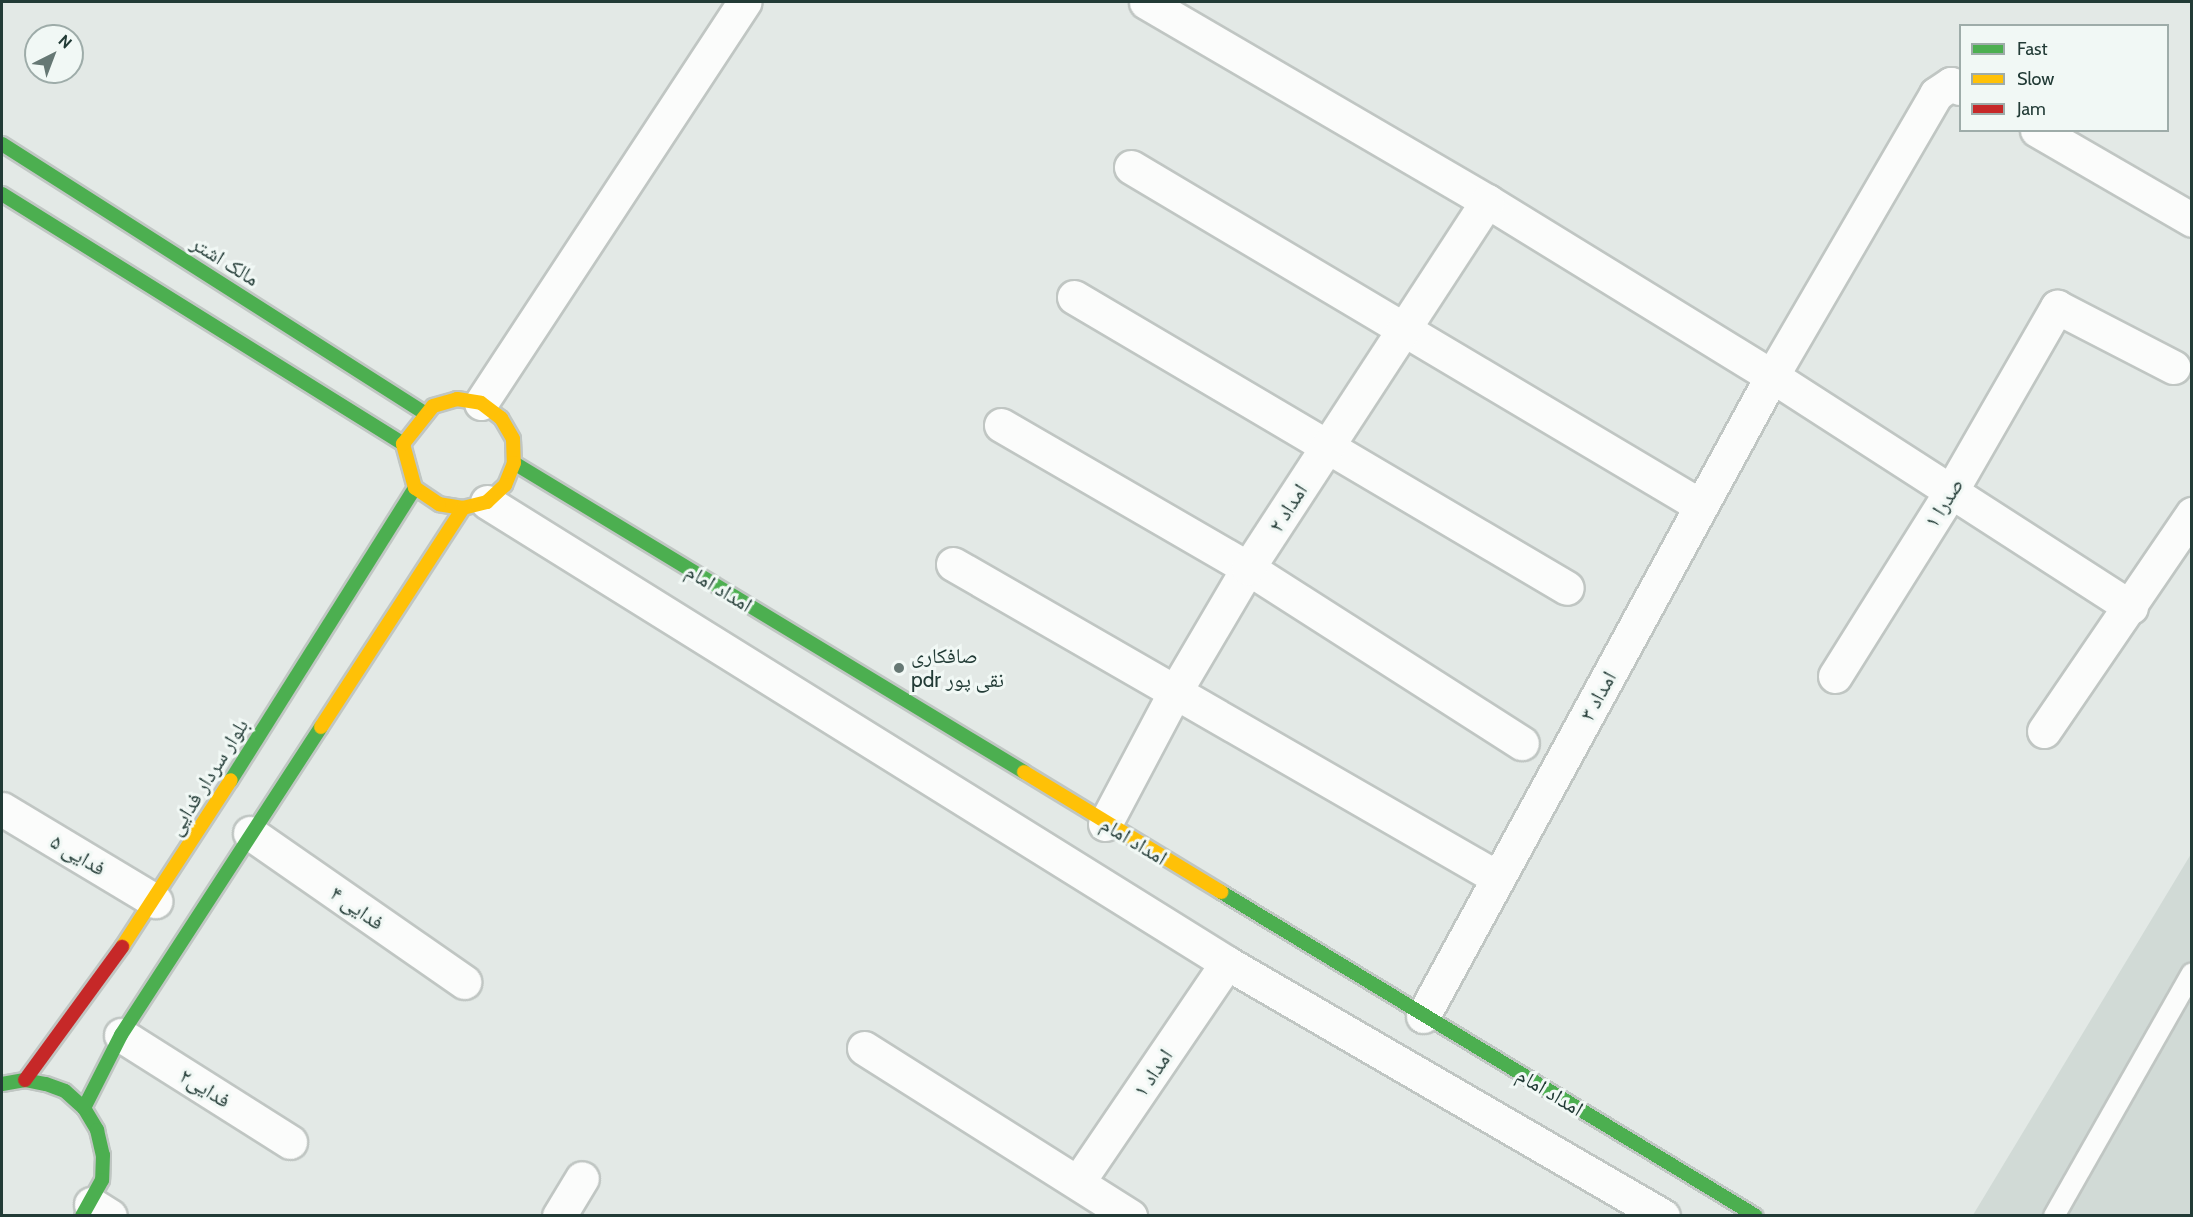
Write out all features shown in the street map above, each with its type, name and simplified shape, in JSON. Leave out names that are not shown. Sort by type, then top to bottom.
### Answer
[{"type":"main road","name":"مالک اشتر","points":[[2,144],[426,414]]},
{"type":"main road","points":[[2,195],[402,444],[415,488],[439,504],[475,505]]},
{"type":"main road","points":[[84,1108],[121,1035],[250,833],[475,505],[505,485],[514,463],[513,439],[501,418],[481,403],[457,399],[434,405],[402,444]]},
{"type":"main road","name":"امداد امام","points":[[514,463],[1423,1016],[1756,1215]]},
{"type":"main road","name":"بلوار سردار فدایی","points":[[24,1080],[154,901],[415,488]]},
{"type":"main road","points":[[2,1084],[24,1080],[65,1091],[84,1108],[97,1130],[103,1155],[102,1180],[94,1212]]},
{"type":"street","points":[[481,403],[744,2]]},
{"type":"street","points":[[1146,2],[1487,201],[1772,376],[1950,493],[2131,607]]},
{"type":"street","name":"امداد ۳","points":[[1423,1016],[1772,376],[1936,94],[1951,84],[1959,88]]},
{"type":"street","points":[[2040,132],[2192,220]]},
{"type":"street","points":[[1131,168],[1403,332],[1701,506]]},
{"type":"street","name":"امداد ۲","points":[[1106,824],[1176,690],[1248,568],[1487,201]]},
{"type":"street","points":[[1074,297],[1567,588]]},
{"type":"street","name":"صدرا ۱","points":[[1835,676],[1950,493],[2057,308],[2173,367]]},
{"type":"street","points":[[1001,425],[1248,568],[1522,743]]},
{"type":"street","points":[[475,505],[1227,963],[1663,1215]]},
{"type":"street","points":[[2044,731],[2131,607],[2192,514]]},
{"type":"street","points":[[953,564],[1176,690],[1498,878]]},
{"type":"street","name":"فدایی ۵","points":[[2,809],[154,901]]},
{"type":"street","name":"فدایی ۴","points":[[250,833],[464,982]]},
{"type":"street","name":"امداد ۱","points":[[1078,1182],[1227,963]]},
{"type":"street","name":"فدایی۲","points":[[121,1035],[290,1142]]},
{"type":"street","points":[[864,1047],[1130,1215]]},
{"type":"street","points":[[559,1215],[582,1178]]},
{"type":"lane","points":[[2054,1215],[2192,973]]},
{"type":"shaded area","points":[[2191,854],[2191,1215],[1973,1215]]},
{"type":"traffic: fast","points":[[2,144],[426,414]]},
{"type":"traffic: fast","points":[[2,194],[403,444]]},
{"type":"traffic: fast","points":[[514,463],[1024,772]]},
{"type":"traffic: fast","points":[[231,780],[415,488]]},
{"type":"traffic: fast","points":[[84,1108],[121,1035],[321,727]]},
{"type":"traffic: fast","points":[[1221,892],[1756,1216]]},
{"type":"traffic: fast","points":[[2,1084],[25,1080],[46,1084],[65,1091],[84,1108],[97,1130],[103,1155],[102,1180],[82,1216]]},
{"type":"traffic: slow","points":[[457,399],[481,403],[501,418],[513,439],[514,463],[505,485],[487,502],[463,508],[439,504],[415,488],[403,444],[433,406],[457,399]]},
{"type":"traffic: slow","points":[[321,727],[463,508]]},
{"type":"traffic: slow","points":[[1024,772],[1221,892]]},
{"type":"traffic: slow","points":[[122,947],[231,780]]},
{"type":"traffic: jam","points":[[25,1080],[122,947]]},
{"type":"place","name":"صافکاری pdr نقی پور","points":[[899,668]]}]
